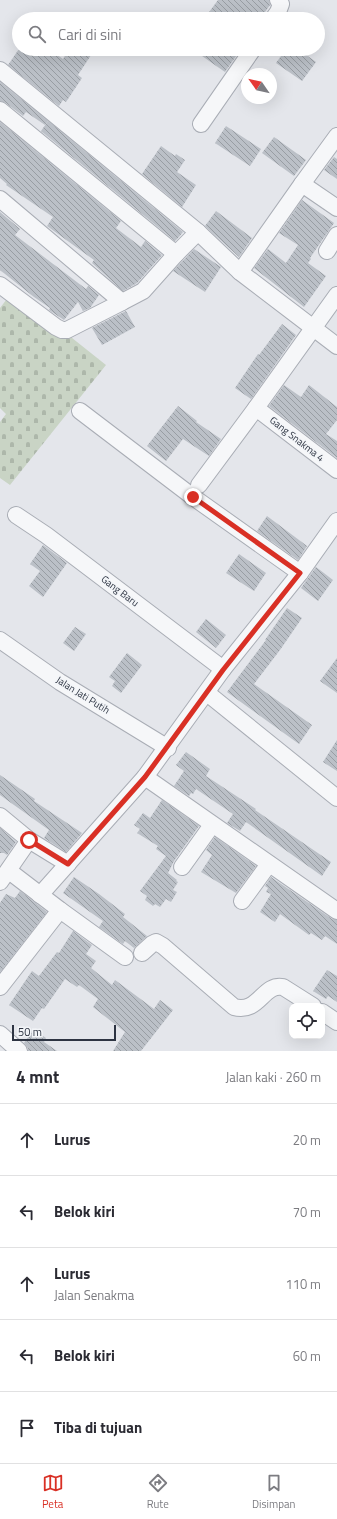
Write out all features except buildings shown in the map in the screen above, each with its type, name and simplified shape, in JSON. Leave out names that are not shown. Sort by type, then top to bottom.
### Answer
[{"type":"street","points":[[278,0],[281,4],[278,12]]},
{"type":"street","points":[[201,124],[248,56]]},
{"type":"street","points":[[0,70],[198,232],[240,272],[337,346]]},
{"type":"street","points":[[0,110],[176,254]]},
{"type":"street","points":[[240,272],[337,136]]},
{"type":"street","points":[[302,184],[337,208]]},
{"type":"street","points":[[0,199],[122,302]]},
{"type":"street","points":[[0,285],[56,327],[62,330],[67,330],[143,291],[198,232]]},
{"type":"street","points":[[327,251],[337,235]]},
{"type":"street","points":[[199,485],[337,295]]},
{"type":"street","name":"Gang Snakma 4","points":[[256,408],[337,470]]},
{"type":"street","points":[[80,411],[193,497],[300,573]]},
{"type":"street","name":"Gang Baru","points":[[16,515],[223,670]]},
{"type":"street","points":[[40,895],[145,777],[168,748],[223,670],[300,573],[337,521]]},
{"type":"street","name":"Jalan Jati Putih","points":[[0,640],[60,682],[168,748]]},
{"type":"street","points":[[207,693],[337,798]]},
{"type":"street","points":[[145,777],[337,911]]},
{"type":"street","points":[[0,816],[29,840],[68,864]]},
{"type":"street","points":[[182,867],[212,825]]},
{"type":"street","points":[[29,840],[4,877],[40,895],[125,957]]},
{"type":"street","points":[[242,901],[269,864]]},
{"type":"street","points":[[0,987],[60,910]]},
{"type":"street","points":[[142,953],[156,942],[163,946],[234,1007],[241,1009],[248,1008],[271,989],[277,986],[283,987],[308,1003]]},
{"type":"street","points":[[325,1014],[337,1022]]},
{"type":"street","points":[[0,1034],[19,1051]]},
{"type":"green space","points":[[13,291],[106,365],[10,485],[0,478],[0,422],[6,414],[0,408],[0,308]]},
{"type":"route","points":[[29,840],[68,864],[145,777],[168,748],[223,670],[300,573],[193,497]]}]
